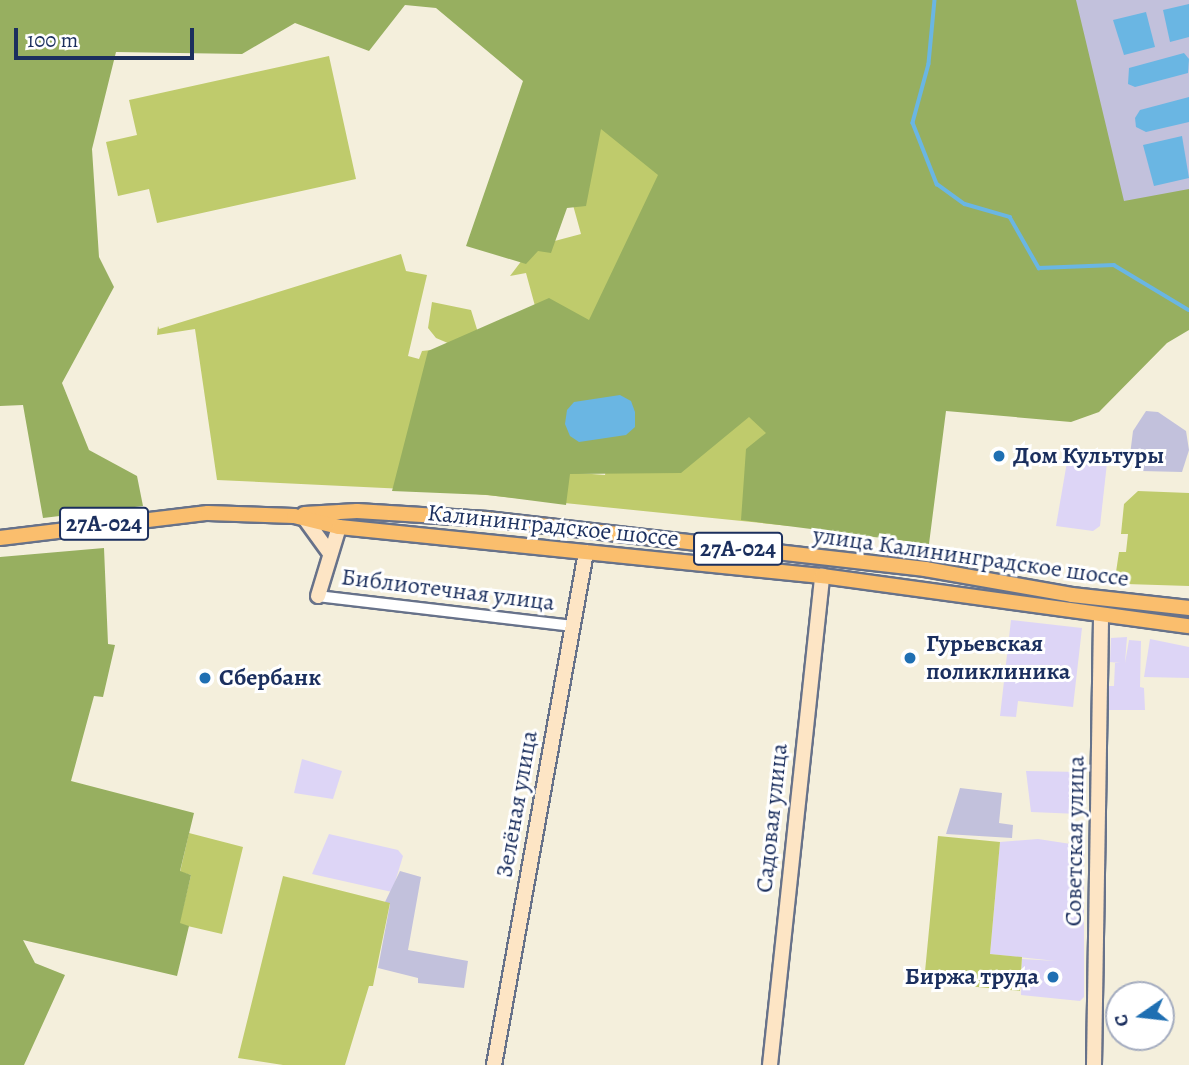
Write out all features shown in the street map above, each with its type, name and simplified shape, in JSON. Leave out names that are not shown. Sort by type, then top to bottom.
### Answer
[{"type":"main road","name":"улица Калининградское шоссе","points":[[335,529],[346,519],[372,511]]},
{"type":"main road","name":"улица Калининградское шоссе","points":[[306,516],[372,511],[487,520],[925,569],[1102,599],[1189,608]]},
{"type":"main road","name":"27А-024","points":[[0,538],[208,513],[306,516]]},
{"type":"main road","name":"Калининградское шоссе","points":[[335,529],[822,576],[1101,617]]},
{"type":"main road","points":[[1101,617],[1102,599]]},
{"type":"main road","name":"улица Калининградское шоссе","points":[[1101,617],[1189,626]]},
{"type":"street","points":[[306,516],[335,529],[318,596]]},
{"type":"street","points":[[306,516],[329,552]]},
{"type":"street","name":"Зелёная улица","points":[[494,1065],[586,552]]},
{"type":"street","name":"Садовая улица","points":[[771,1065],[822,576]]},
{"type":"street","name":"Библиотечная улица","points":[[318,596],[572,626]]},
{"type":"street","name":"Советская улица","points":[[1094,1065],[1101,617]]},
{"type":"shaded area","points":[[949,0],[1189,0],[1189,306]]},
{"type":"shaded area","points":[[1146,411],[1158,412],[1186,431],[1189,450],[1182,472],[1141,471],[1130,455],[1133,431]]},
{"type":"shaded area","points":[[1068,456],[1107,463],[1100,526],[1093,531],[1056,526]]},
{"type":"shaded area","points":[[1011,620],[1082,628],[1073,707],[1018,701],[1016,717],[1000,716]]},
{"type":"shaded area","points":[[1127,637],[1125,663],[1129,640],[1141,641],[1140,687],[1144,688],[1145,710],[1109,710],[1109,686],[1114,686],[1115,663],[1120,663],[1110,662],[1111,638]]},
{"type":"shaded area","points":[[1150,639],[1189,647],[1189,678],[1144,677]]},
{"type":"shaded area","points":[[302,759],[342,771],[333,799],[294,793]]},
{"type":"shaded area","points":[[1026,771],[1081,772],[1079,814],[1031,812]]},
{"type":"shaded area","points":[[960,788],[1002,793],[999,823],[1013,825],[1012,838],[946,834]]},
{"type":"shaded area","points":[[329,834],[398,850],[403,856],[392,892],[312,874]]},
{"type":"shaded area","points":[[1038,839],[1084,846],[1084,997],[1080,1001],[1021,995],[1022,959],[1056,961],[990,954],[1000,842]]},
{"type":"shaded area","points":[[400,871],[421,877],[408,950],[468,961],[464,988],[418,983],[418,978],[378,968],[390,904],[385,902]]},
{"type":"green space","points":[[0,0],[1076,0],[1124,201],[1189,189],[1189,330],[1167,343],[1099,412],[1071,422],[946,411],[929,544],[741,520],[746,449],[766,433],[749,417],[681,473],[570,474],[566,505],[488,495],[392,491],[428,351],[549,298],[589,320],[658,175],[601,129],[586,206],[567,208],[551,253],[538,251],[526,264],[466,246],[523,81],[436,8],[405,5],[369,51],[295,23],[242,54],[116,52],[92,149],[99,257],[114,287],[62,383],[89,450],[137,476],[143,506],[43,518],[23,405],[0,406]]},
{"type":"green space","points":[[862,0],[790,526],[447,491],[217,480],[195,329],[157,335],[158,326],[159,329],[401,254],[406,271],[427,275],[408,356],[419,359],[422,351],[431,350],[467,366],[525,376],[436,338],[428,328],[432,302],[471,310],[485,355],[538,317],[526,273],[510,276],[532,247],[581,234],[545,104]],"holes":[[[610,443],[605,475],[512,468]]]},
{"type":"green space","points":[[329,56],[356,179],[157,223],[149,189],[118,196],[106,142],[137,135],[129,100]]},
{"type":"green space","points":[[1138,491],[1189,493],[1189,586],[1126,584],[1116,572],[1119,552],[1126,552],[1128,534],[1121,534],[1124,504]]},
{"type":"green space","points":[[104,548],[108,644],[115,645],[103,697],[94,696],[71,781],[194,813],[180,871],[191,875],[180,923],[189,926],[177,976],[23,940],[35,963],[65,975],[24,1065],[0,1065],[0,557]]},
{"type":"green space","points":[[189,833],[243,847],[222,934],[179,924],[191,875],[180,872]]},
{"type":"green space","points":[[938,836],[1000,842],[990,954],[1022,957],[1020,991],[924,982]]},
{"type":"green space","points":[[283,876],[390,903],[373,986],[369,986],[345,1065],[283,1065],[238,1058]]},
{"type":"water","points":[[1189,4],[1189,37],[1170,42],[1163,10]]},
{"type":"water","points":[[1146,12],[1155,47],[1124,55],[1113,20]]},
{"type":"water","points":[[1184,53],[1189,59],[1188,73],[1135,87],[1128,84],[1129,68]]},
{"type":"water","points":[[1189,97],[1189,122],[1146,132],[1136,127],[1135,118],[1140,110]]},
{"type":"water","points":[[1182,136],[1189,178],[1154,186],[1143,145]]},
{"type":"water","points":[[620,395],[631,401],[635,412],[635,427],[626,435],[579,442],[570,436],[565,424],[567,410],[574,402]]},
{"type":"waterway","points":[[935,0],[929,64],[913,123],[937,184],[965,204],[1010,217],[1039,268],[1114,265],[1189,310]]},
{"type":"place","name":"Дом Культуры","points":[[999,456]]},
{"type":"place","name":"Гурьевская поликлиника","points":[[910,658]]},
{"type":"place","name":"Сбербанк","points":[[205,678]]},
{"type":"place","name":"Биржа труда","points":[[1053,977]]}]
